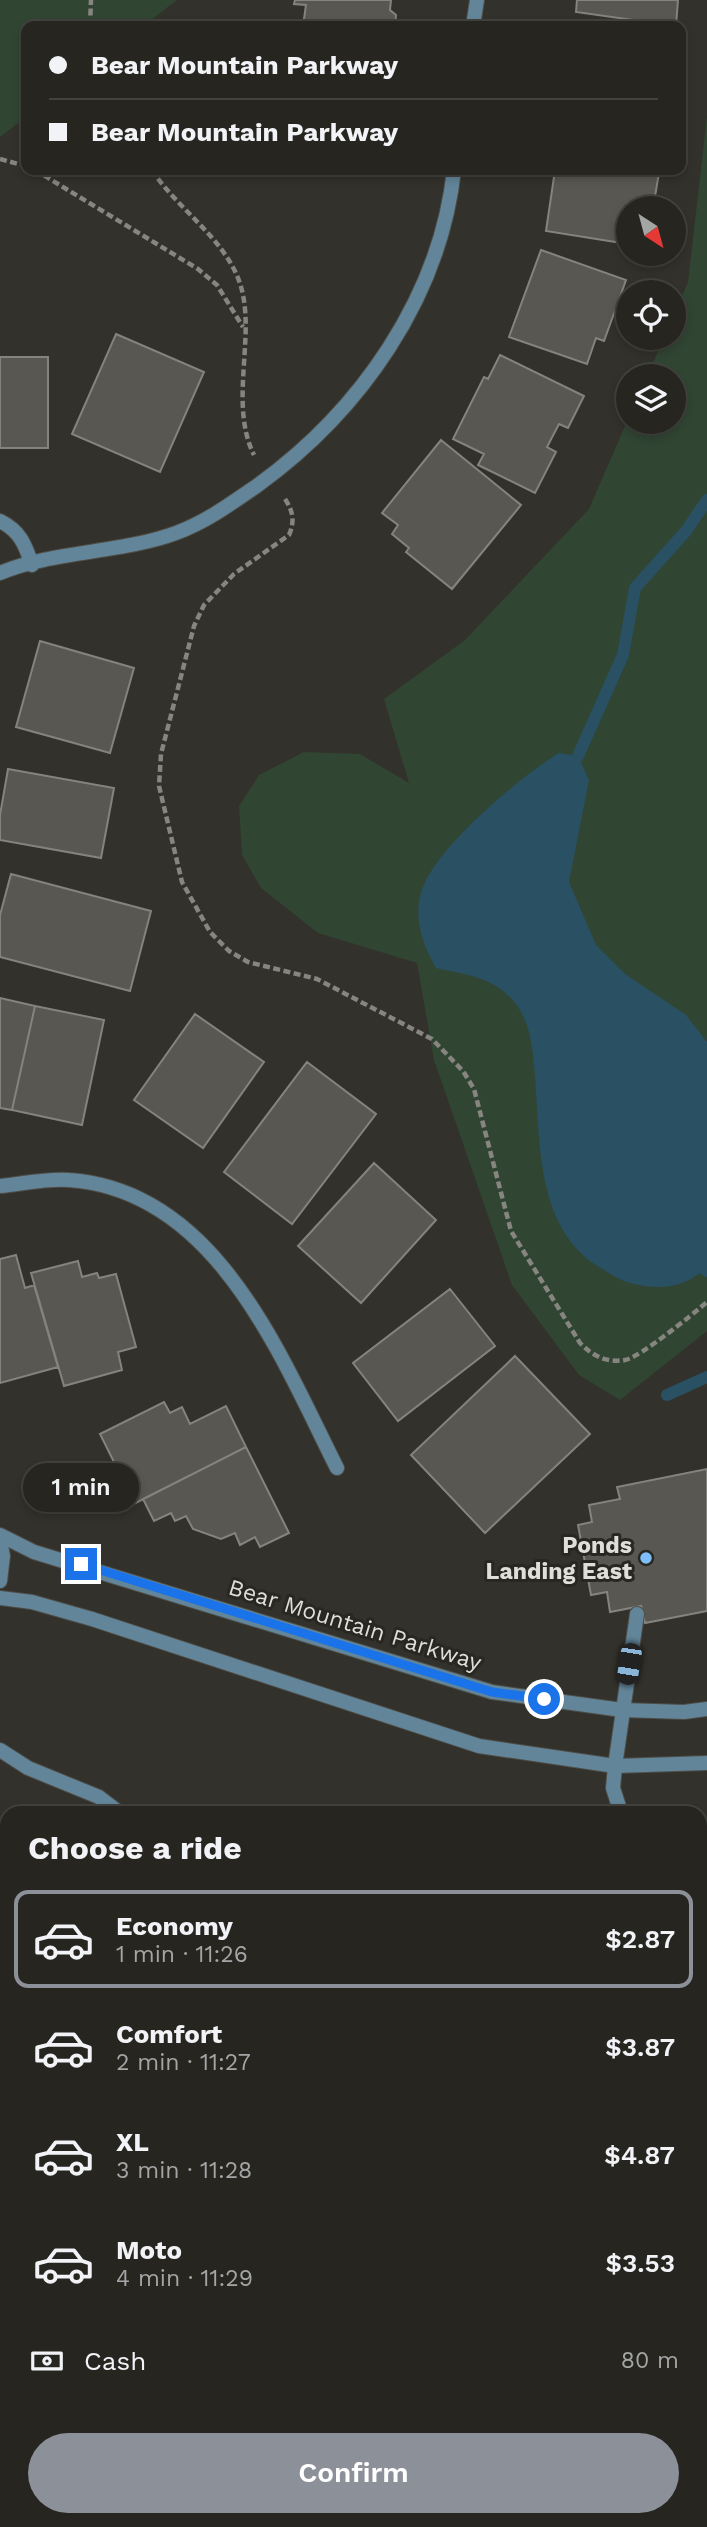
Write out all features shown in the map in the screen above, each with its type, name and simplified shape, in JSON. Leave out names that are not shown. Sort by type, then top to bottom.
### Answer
[{"type":"street","points":[[474,21],[477,0]]},
{"type":"street","points":[[0,573],[175,533],[225,509],[269,477],[330,424],[366,382],[400,331],[438,243],[449,208],[453,175]]},
{"type":"street","points":[[0,521],[12,527],[24,540],[32,565]]},
{"type":"street","points":[[0,1186],[69,1180],[128,1193],[177,1220],[215,1258],[252,1306],[337,1468]]},
{"type":"street","points":[[0,1538],[3,1556],[0,1581]]},
{"type":"street","name":"Bear Mountain Parkway","points":[[0,1538],[34,1552],[492,1692],[622,1710],[684,1712],[707,1709]]},
{"type":"street","points":[[0,1598],[32,1602],[92,1619],[479,1746],[615,1766],[707,1763]]},
{"type":"street","points":[[619,1806],[613,1788],[615,1766],[637,1614]]},
{"type":"street","points":[[0,1750],[28,1768],[99,1797],[111,1806]]},
{"type":"path","points":[[90,21],[91,0]]},
{"type":"path","points":[[0,159],[21,165]]},
{"type":"path","points":[[43,175],[198,269],[217,285],[244,328]]},
{"type":"path","points":[[156,175],[217,244],[236,274],[244,296],[244,425],[252,452]]},
{"type":"path","points":[[283,497],[291,508],[293,524],[289,535],[234,574],[204,605],[194,626],[162,754],[159,786],[182,882],[210,932],[229,951],[248,962],[317,979],[432,1039],[463,1071],[474,1089],[511,1231],[580,1343],[591,1354],[608,1361],[628,1360],[707,1302]]},
{"type":"green space","points":[[0,0],[177,0],[150,21],[21,21],[21,121],[0,137]]},
{"type":"green space","points":[[707,116],[707,1331],[620,1400],[579,1375],[512,1285],[434,1060],[417,963],[318,933],[261,888],[242,855],[239,806],[259,775],[304,752],[360,754],[409,783],[384,699],[465,640],[589,509],[622,434],[686,434],[686,364],[652,364],[659,350],[686,350],[688,282]]},
{"type":"water","points":[[559,753],[578,756],[589,780],[569,882],[596,945],[625,974],[686,1015],[707,1042],[707,1266],[691,1279],[674,1286],[629,1283],[596,1265],[576,1248],[562,1228],[545,1180],[532,1048],[521,1012],[508,995],[490,983],[436,968],[420,929],[418,908],[423,887],[446,852],[503,794]]},
{"type":"building","points":[[295,0],[391,0],[390,10],[396,15],[395,21],[304,21],[306,5],[294,4]]},
{"type":"building","points":[[577,0],[678,0],[676,21],[640,21],[576,12]]},
{"type":"building","points":[[554,175],[659,175],[655,196],[616,196],[616,242],[546,231]]},
{"type":"building","points":[[541,250],[626,280],[616,280],[616,308],[604,341],[596,338],[587,364],[509,337]]},
{"type":"building","points":[[116,334],[204,372],[160,472],[72,434]]},
{"type":"building","points":[[500,355],[584,396],[568,428],[559,424],[547,447],[556,452],[535,493],[478,465],[484,454],[453,439],[484,377],[488,379]]},
{"type":"building","points":[[0,357],[48,357],[48,448],[0,448]]},
{"type":"building","points":[[441,440],[521,505],[452,589],[406,552],[409,548],[392,534],[398,525],[382,513]]},
{"type":"building","points":[[40,641],[134,668],[110,753],[16,727]]},
{"type":"building","points":[[8,769],[114,788],[101,858],[0,840],[0,815]]},
{"type":"building","points":[[11,874],[151,911],[130,991],[0,957],[0,915]]},
{"type":"building","points":[[0,998],[35,1006],[12,1110],[0,1108]]},
{"type":"building","points":[[35,1006],[104,1020],[82,1125],[12,1110]]},
{"type":"building","points":[[195,1014],[264,1062],[203,1148],[134,1100]]},
{"type":"building","points":[[307,1062],[376,1114],[292,1224],[224,1172]]},
{"type":"building","points":[[374,1163],[436,1220],[361,1303],[298,1246]]},
{"type":"building","points":[[16,1255],[25,1288],[34,1285],[58,1367],[0,1383],[0,1259]]},
{"type":"building","points":[[78,1261],[82,1277],[97,1273],[99,1278],[116,1274],[136,1347],[118,1352],[122,1370],[64,1386],[31,1273]]},
{"type":"building","points":[[450,1289],[495,1346],[398,1421],[353,1363]]},
{"type":"building","points":[[515,1356],[590,1434],[485,1533],[411,1455]]},
{"type":"building","points":[[164,1402],[170,1413],[182,1407],[190,1424],[226,1406],[246,1447],[126,1508],[109,1475],[118,1470],[100,1434]]},
{"type":"building","points":[[246,1447],[289,1533],[260,1547],[255,1537],[240,1545],[235,1533],[221,1539],[193,1529],[186,1516],[175,1521],[171,1513],[154,1521],[143,1499]]},
{"type":"building","name":"Ponds Landing East","points":[[707,1469],[707,1611],[645,1623],[641,1606],[610,1612],[607,1592],[591,1595],[578,1525],[592,1522],[589,1505],[620,1499],[617,1487]]},
{"type":"waterway","points":[[578,756],[623,655],[635,588],[686,531],[707,500]]},
{"type":"waterway","points":[[667,1395],[707,1377]]},
{"type":"place","name":"Ponds Landing East","points":[[646,1558]]},
{"type":"route","points":[[81,1564],[492,1692],[544,1699]]}]
